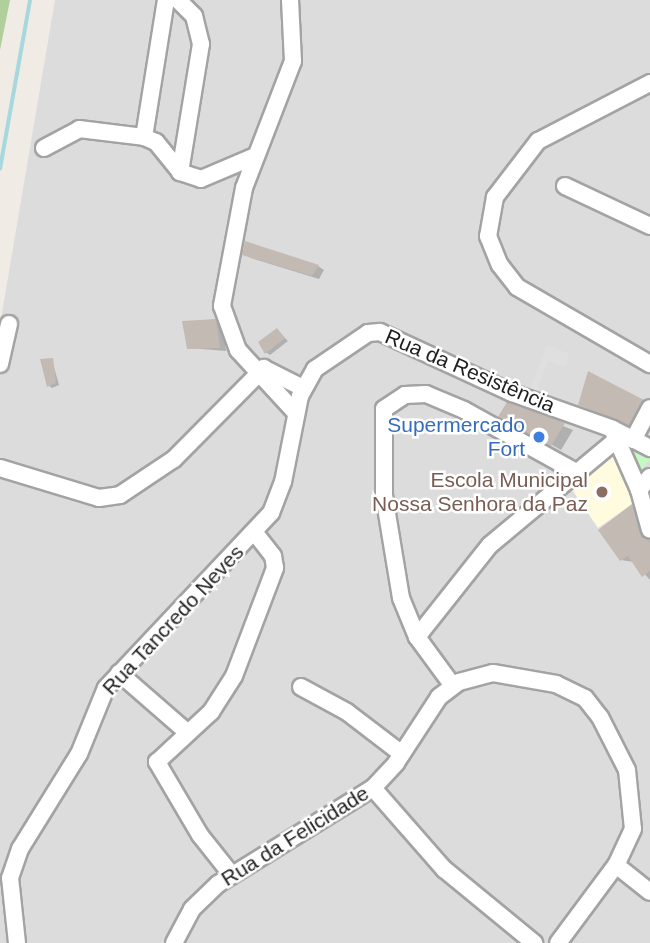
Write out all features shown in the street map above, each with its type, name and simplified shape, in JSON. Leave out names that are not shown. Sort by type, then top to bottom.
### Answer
[{"type":"street","points":[[144,137],[166,0]]},
{"type":"street","points":[[177,0],[194,16],[201,44],[180,172]]},
{"type":"street","points":[[290,0],[293,61],[253,157],[222,298],[230,335],[296,414]]},
{"type":"street","points":[[650,83],[538,141],[495,197],[488,236],[500,265],[517,287],[650,364]]},
{"type":"street","points":[[44,148],[79,129],[144,137],[160,146],[180,172],[205,179],[253,157]]},
{"type":"street","points":[[565,186],[650,226]]},
{"type":"street","points":[[0,364],[9,324]]},
{"type":"street","name":"Rua da Resistência","points":[[296,414],[303,388],[315,369],[368,333],[380,332],[512,393],[650,448]]},
{"type":"street","points":[[257,369],[303,388]]},
{"type":"street","points":[[0,468],[99,498],[120,495],[174,459],[257,369]]},
{"type":"street","points":[[453,686],[417,638],[401,598],[384,495],[384,409],[392,400],[426,394],[464,410],[574,471]]},
{"type":"street","points":[[634,440],[650,408]]},
{"type":"street","name":"Rua Tancredo Neves","points":[[17,943],[10,885],[14,863],[79,754],[98,702],[119,673],[255,534],[278,498],[296,414]]},
{"type":"street","points":[[417,638],[490,545],[615,434],[639,490],[650,530]]},
{"type":"street","points":[[639,490],[650,477]]},
{"type":"street","points":[[231,874],[200,835],[159,759],[188,733],[226,691],[273,576],[275,559],[255,534]]},
{"type":"street","points":[[119,673],[188,733]]},
{"type":"street","name":"Rua da Felicidade","points":[[174,943],[192,909],[231,874],[373,788],[402,754],[423,718],[453,686],[493,673],[521,675],[571,690],[596,710],[619,751],[633,796],[633,829],[616,865]]},
{"type":"street","points":[[301,687],[347,712],[402,754]]},
{"type":"street","points":[[373,788],[444,869],[534,943]]},
{"type":"street","points":[[558,943],[616,865],[650,892]]},
{"type":"shaded area","points":[[55,0],[650,0],[650,943],[0,943],[0,325]]},
{"type":"shaded area","points":[[547,345],[569,354],[566,367],[548,361],[535,395],[529,392]]},
{"type":"shaded area","name":"Escola Municipal Nossa Senhora da Paz","points":[[611,447],[634,503],[598,528],[567,482]]},
{"type":"green space","points":[[0,0],[10,0],[0,50]]},
{"type":"green space","points":[[620,436],[650,453],[650,460],[638,473]]},
{"type":"building","points":[[245,241],[319,265],[312,276],[242,255]]},
{"type":"building","points":[[216,319],[220,348],[187,349],[182,321]]},
{"type":"building","points":[[277,328],[285,338],[265,354],[258,342]]},
{"type":"building","points":[[53,358],[56,383],[47,387],[40,359]]},
{"type":"building","points":[[588,371],[644,400],[629,425],[578,405]]},
{"type":"building","name":"Supermercado Fort","points":[[507,402],[565,423],[551,446],[498,417]]},
{"type":"building","points":[[632,504],[640,533],[650,543],[650,571],[642,577],[628,556],[620,561],[598,530]]},
{"type":"waterway","points":[[0,169],[30,0]]},
{"type":"place","name":"Supermercado Fort","points":[[539,437]]},
{"type":"place","name":"Escola Municipal Nossa Senhora da Paz","points":[[602,492]]}]
